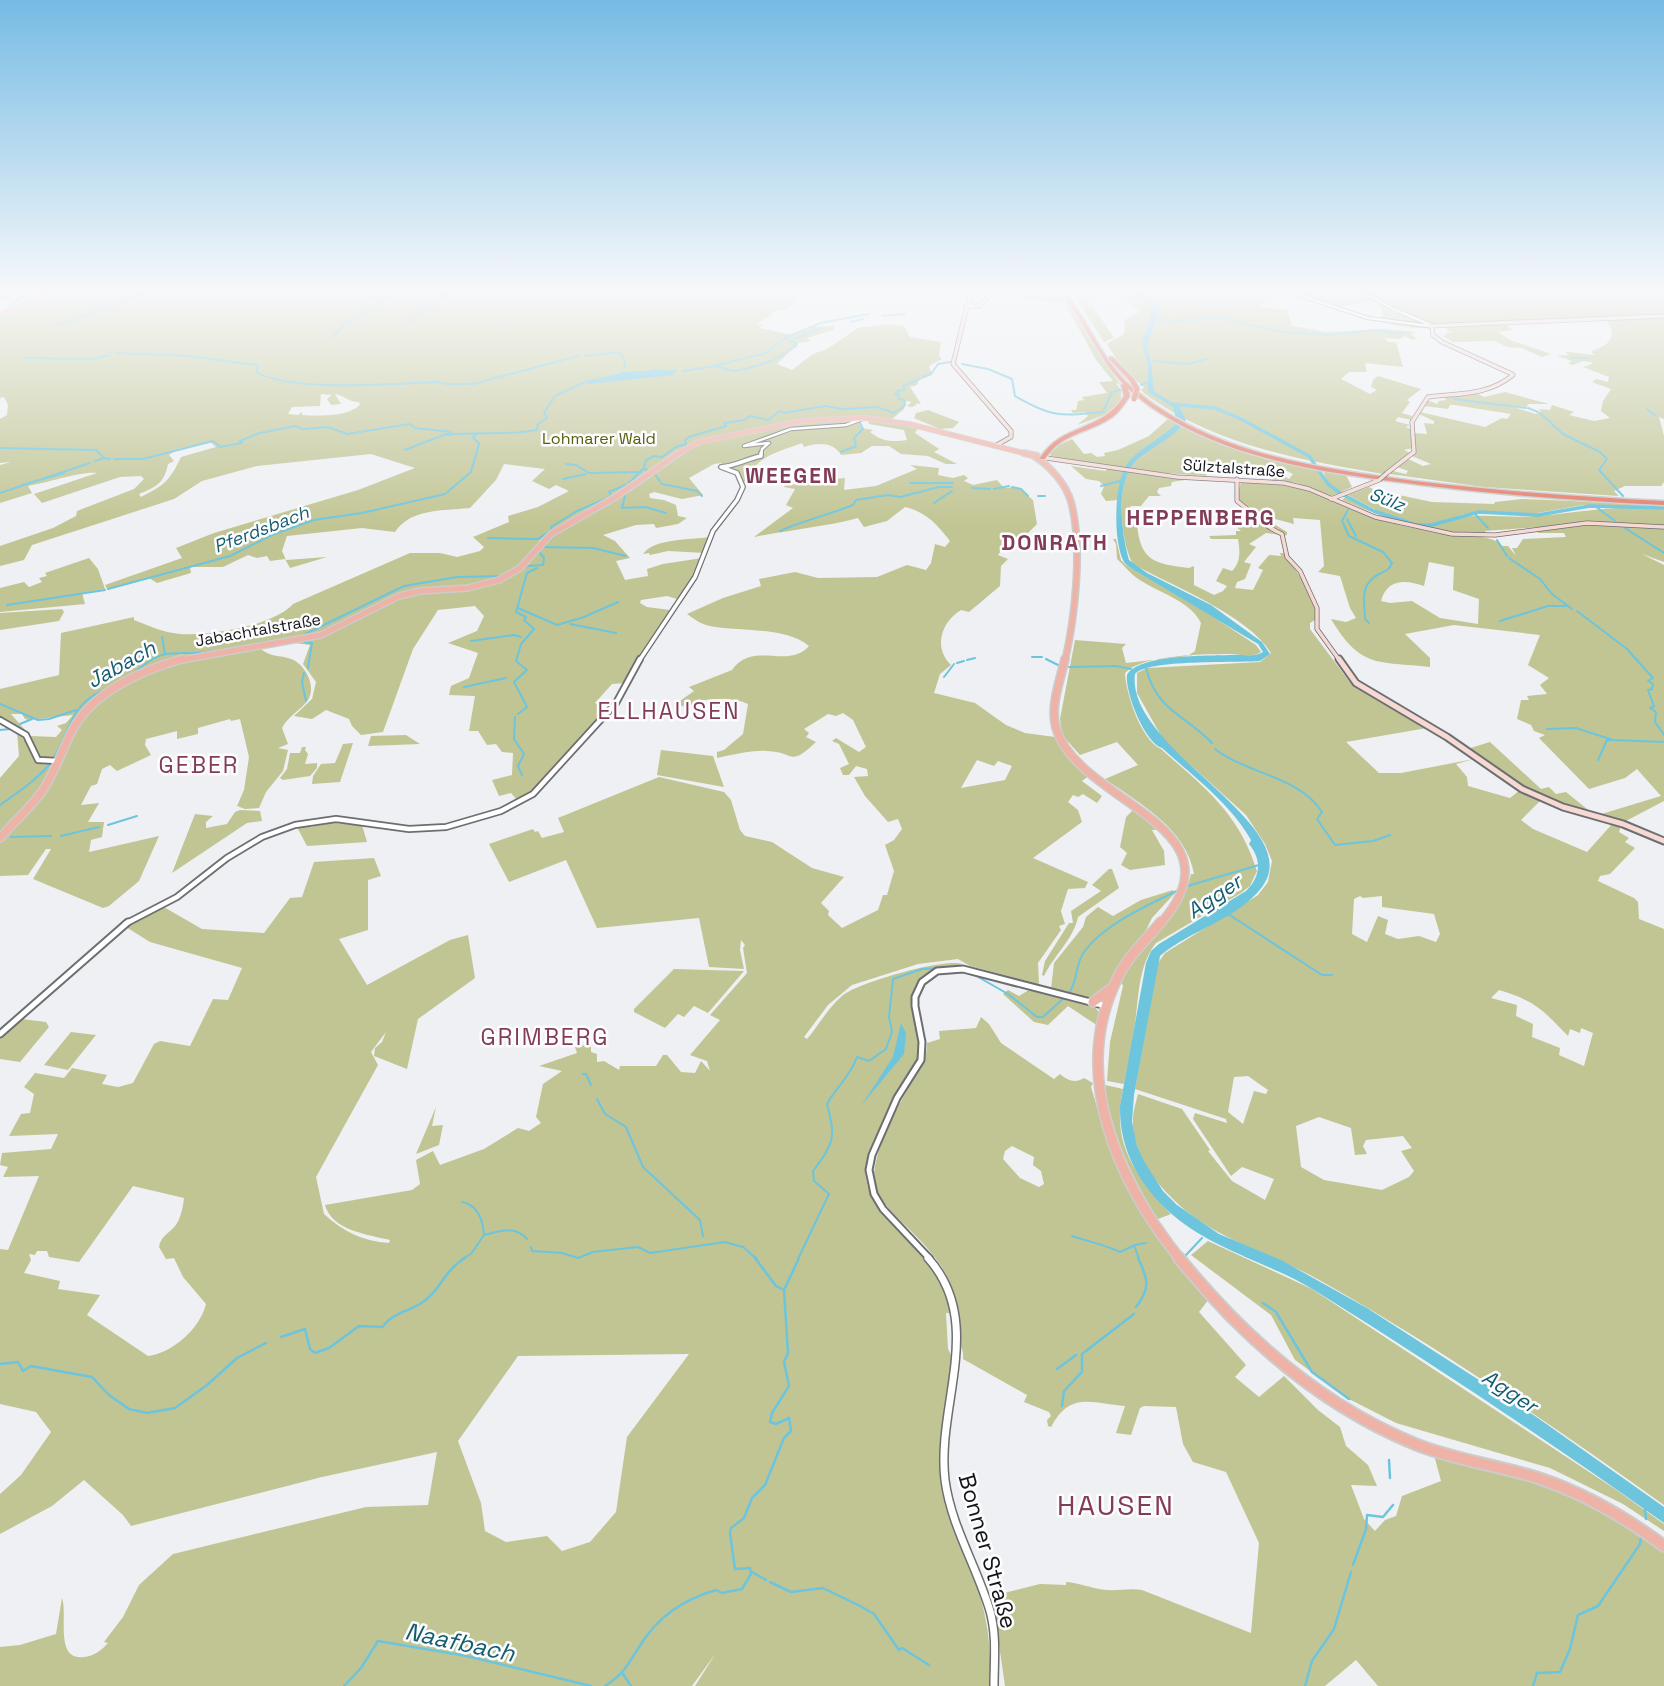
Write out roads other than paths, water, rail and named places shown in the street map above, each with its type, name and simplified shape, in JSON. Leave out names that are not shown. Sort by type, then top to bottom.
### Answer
[{"type":"highway","points":[[1102,422],[1117,411],[1126,399],[1127,390],[1115,371]]},
{"type":"highway","points":[[1120,371],[1133,387],[1168,414]]},
{"type":"highway","points":[[1045,457],[1054,444],[1121,412],[1135,399],[1136,389],[1123,371]]},
{"type":"highway","points":[[1121,380],[1146,401],[1168,414],[1253,450],[1326,468],[1535,497]]},
{"type":"highway","points":[[1034,456],[1055,460]]},
{"type":"highway","points":[[1326,468],[1514,493],[1664,501]]},
{"type":"highway","points":[[1384,477],[1405,484]]},
{"type":"highway","points":[[1490,496],[1664,501]]},
{"type":"main road","points":[[959,371],[1010,435],[997,446]]},
{"type":"main road","points":[[1331,499],[1384,477],[1414,452],[1412,422],[1428,397],[1480,393],[1500,386],[1512,374],[1505,371]]},
{"type":"main road","name":"Jabachtalstraße","points":[[0,838],[34,801],[53,762],[84,713],[133,677],[191,657],[321,635],[399,596],[491,583],[520,568],[557,529],[600,506],[669,458],[699,442],[803,421],[865,418],[909,424],[1034,456]]},
{"type":"main road","points":[[1045,457],[1055,476]]},
{"type":"main road","points":[[1055,460],[1047,464],[1068,494],[1072,506],[1074,572],[1072,624],[1054,718],[1056,732],[1066,751],[1080,765],[1172,838],[1184,860],[1186,881],[1171,910],[1132,954],[1114,984],[1105,995],[1091,1002]]},
{"type":"main road","name":"Sülztalstraße","points":[[1055,460],[1140,472],[1284,483],[1398,524],[1462,535],[1503,534],[1587,523],[1664,527]]},
{"type":"main road","points":[[1237,480],[1237,501],[1265,527],[1282,534],[1287,557],[1300,571],[1317,608],[1317,629],[1356,683],[1447,737],[1531,794],[1563,807],[1623,824],[1664,841]]},
{"type":"main road","points":[[1339,503],[1342,494]]},
{"type":"main road","points":[[1114,984],[1105,1006],[1099,1036],[1098,1071],[1105,1119],[1118,1157],[1135,1193],[1166,1240],[1229,1314],[1311,1385],[1374,1425],[1434,1450],[1520,1472],[1574,1491],[1623,1517],[1664,1546]]},
{"type":"street","points":[[0,1034],[121,926],[177,897],[241,849],[288,827],[321,820],[344,819],[424,829],[474,820],[514,805],[542,787],[616,703],[645,650],[695,577],[713,531],[741,494],[743,483],[735,471],[721,467],[737,466],[748,459],[761,456],[762,449],[769,444],[764,442],[747,447],[744,446],[746,444],[801,427],[854,423],[865,418]]},
{"type":"street","points":[[0,719],[24,733],[31,742],[36,757],[53,762]]},
{"type":"street","name":"Bonner Straße","points":[[994,1686],[995,1651],[991,1615],[959,1532],[945,1478],[944,1453],[954,1385],[957,1331],[950,1292],[931,1259],[884,1209],[869,1179],[873,1148],[901,1091],[920,1064],[923,1043],[916,1014],[915,995],[927,977],[947,969],[973,971],[1091,1002]]},
{"type":"street","points":[[1091,1002],[1105,1006]]},
{"type":"water","points":[[649,371],[674,372],[674,375],[588,384],[585,381],[621,373],[641,374]]},
{"type":"water","points":[[1148,371],[1152,371],[1154,391],[1180,408],[1186,420],[1171,436],[1140,457],[1126,478],[1122,520],[1129,560],[1147,573],[1211,605],[1262,642],[1270,654],[1260,661],[1174,664],[1143,669],[1135,674],[1140,702],[1157,730],[1240,812],[1261,838],[1270,863],[1262,887],[1252,898],[1160,956],[1134,1095],[1132,1122],[1137,1146],[1163,1191],[1177,1205],[1219,1234],[1281,1260],[1367,1308],[1535,1416],[1664,1507],[1664,1523],[1491,1404],[1314,1290],[1190,1228],[1162,1205],[1134,1167],[1123,1138],[1120,1106],[1146,963],[1151,951],[1159,944],[1246,891],[1255,880],[1258,862],[1249,844],[1251,840],[1233,814],[1149,737],[1133,705],[1127,675],[1134,668],[1159,660],[1191,656],[1252,655],[1263,652],[1258,644],[1134,570],[1123,560],[1116,511],[1123,473],[1132,458],[1177,422],[1173,407],[1148,392]]},
{"type":"water","points":[[901,1023],[906,1033],[904,1054],[861,1106],[893,1057]]},
{"type":"waterway","points":[[257,371],[294,383],[319,385],[440,382],[473,384],[523,371]]},
{"type":"waterway","points":[[621,373],[676,371]]},
{"type":"waterway","name":"Jabach","points":[[644,467],[646,460],[654,456],[662,457],[676,447],[686,444],[685,440],[689,437],[726,426],[724,423],[745,420],[750,416],[768,420],[780,411],[784,413],[825,406],[843,409],[877,407],[894,413],[905,405],[904,400],[898,399],[899,396],[895,394],[899,393],[897,391],[905,390],[903,386],[933,371]]},
{"type":"waterway","name":"Jabach","points":[[992,371],[1012,379],[1015,396],[1058,414],[1103,412],[1112,392],[1124,389]]},
{"type":"waterway","points":[[477,433],[537,430],[538,424],[547,418],[544,413],[555,396],[585,382]]},
{"type":"waterway","name":"Jabach","points":[[1141,385],[1149,382]]},
{"type":"waterway","points":[[1454,399],[1526,408]]},
{"type":"waterway","name":"Sülz","points":[[1171,404],[1215,408],[1241,419],[1309,456],[1328,484],[1340,493],[1374,511],[1416,525],[1432,525],[1479,512],[1538,515],[1590,506],[1664,508]]},
{"type":"waterway","points":[[1528,408],[1538,412]]},
{"type":"waterway","points":[[1647,409],[1656,416]]},
{"type":"waterway","points":[[1540,413],[1563,434],[1600,452],[1607,459],[1599,470],[1623,496]]},
{"type":"waterway","points":[[841,452],[856,446],[854,438],[863,429],[860,423]]},
{"type":"waterway","points":[[114,459],[143,459],[213,441],[220,447],[242,443],[240,441],[260,433],[295,426],[303,429],[328,427],[347,434],[410,424],[415,428],[451,432],[447,435],[477,433]]},
{"type":"waterway","name":"Pferdsbach","points":[[477,433],[473,438],[479,443]]},
{"type":"waterway","points":[[405,450],[446,434]]},
{"type":"waterway","name":"Pferdsbach","points":[[108,589],[230,556],[274,534],[314,520],[362,513],[445,494],[471,472],[479,444]]},
{"type":"waterway","points":[[0,448],[96,450],[104,458]]},
{"type":"waterway","points":[[95,461],[104,458]]},
{"type":"waterway","points":[[104,458],[110,459]]},
{"type":"waterway","points":[[36,481],[90,463]]},
{"type":"waterway","points":[[566,464],[576,465],[589,473],[640,472]]},
{"type":"waterway","name":"Jabach","points":[[640,472],[643,469],[648,470]]},
{"type":"waterway","name":"Jabach","points":[[552,530],[551,527],[577,511],[607,498],[611,495],[609,492],[628,484],[640,472]]},
{"type":"waterway","points":[[653,472],[662,484],[697,491],[702,496]]},
{"type":"waterway","points":[[36,481],[64,473]]},
{"type":"waterway","points":[[563,479],[586,474]]},
{"type":"waterway","points":[[0,493],[36,481]]},
{"type":"waterway","points":[[22,485],[36,481]]},
{"type":"waterway","points":[[1101,486],[1120,481]]},
{"type":"waterway","points":[[910,483],[953,483]]},
{"type":"waterway","points":[[994,489],[1009,486]]},
{"type":"waterway","points":[[780,531],[853,505],[856,500],[888,495],[900,497],[939,487],[952,487]]},
{"type":"waterway","points":[[1012,487],[1021,489],[1028,496]]},
{"type":"waterway","points":[[972,488],[990,489]]},
{"type":"waterway","points":[[934,503],[952,491]]},
{"type":"waterway","points":[[625,495],[622,508],[645,507],[666,513]]},
{"type":"waterway","points":[[1038,496],[1045,496]]},
{"type":"waterway","points":[[1595,506],[1615,521]]},
{"type":"waterway","points":[[1348,510],[1342,521],[1349,536],[1383,552],[1392,563],[1366,587],[1365,619],[1369,623]]},
{"type":"waterway","points":[[1474,513],[1488,528]]},
{"type":"waterway","points":[[1347,519],[1356,536]]},
{"type":"waterway","points":[[1625,528],[1664,553]]},
{"type":"waterway","points":[[488,538],[538,539],[551,530]]},
{"type":"waterway","name":"Jabach","points":[[546,543],[556,534]]},
{"type":"waterway","points":[[1497,540],[1507,556]]},
{"type":"waterway","points":[[542,547],[593,548],[626,556]]},
{"type":"waterway","name":"Jabach","points":[[511,576],[527,566],[543,565],[544,558],[539,552]]},
{"type":"waterway","points":[[1509,558],[1540,579],[1552,594],[1568,606]]},
{"type":"waterway","points":[[518,714],[527,707],[514,682],[527,670],[516,661],[521,644],[534,629],[524,620],[526,617],[516,612],[527,573],[537,568]]},
{"type":"waterway","name":"Jabach","points":[[301,636],[404,586],[457,577],[504,576]]},
{"type":"waterway","name":"Pferdsbach","points":[[7,605],[105,590]]},
{"type":"waterway","points":[[518,608],[557,625],[618,602]]},
{"type":"waterway","points":[[1500,621],[1548,606],[1568,606]]},
{"type":"waterway","points":[[1568,606],[1572,609]]},
{"type":"waterway","points":[[1577,611],[1627,649],[1653,678],[1648,681],[1653,684],[1652,689],[1648,690],[1654,706],[1650,708],[1656,712],[1655,722],[1664,735]]},
{"type":"waterway","points":[[570,624],[616,633]]},
{"type":"waterway","points":[[471,641],[514,635],[521,637]]},
{"type":"waterway","points":[[162,637],[165,654]]},
{"type":"waterway","name":"Jabach","points":[[273,641],[286,639]]},
{"type":"waterway","name":"Jabach","points":[[134,673],[163,655],[213,651],[267,642]]},
{"type":"waterway","points":[[305,642],[312,643],[308,668]]},
{"type":"waterway","points":[[1032,657],[1042,657]]},
{"type":"waterway","points":[[967,660],[975,658]]},
{"type":"waterway","points":[[1046,659],[1060,666]]},
{"type":"waterway","points":[[957,663],[964,661]]},
{"type":"waterway","points":[[944,677],[954,664]]},
{"type":"waterway","points":[[1069,667],[1116,666],[1131,669]]},
{"type":"waterway","points":[[1146,668],[1151,683],[1165,704],[1212,743]]},
{"type":"waterway","points":[[304,673],[302,682],[306,701]]},
{"type":"waterway","points":[[464,687],[506,678]]},
{"type":"waterway","name":"Jabach","points":[[0,805],[48,766],[75,714],[90,697],[102,691]]},
{"type":"waterway","points":[[0,704],[38,720],[76,710]]},
{"type":"waterway","points":[[515,717],[514,739],[524,754],[518,766],[522,775]]},
{"type":"waterway","points":[[20,724],[32,719]]},
{"type":"waterway","points":[[1547,729],[1576,728],[1613,740],[1664,742]]},
{"type":"waterway","points":[[0,730],[10,729]]},
{"type":"waterway","points":[[1598,760],[1607,740],[1611,740]]},
{"type":"waterway","points":[[1215,749],[1300,790],[1322,812],[1317,819],[1335,845],[1373,841],[1390,835]]},
{"type":"waterway","points":[[108,825],[137,816]]},
{"type":"waterway","points":[[61,836],[99,827]]},
{"type":"waterway","points":[[11,837],[51,836]]},
{"type":"waterway","name":"Naafbach","points":[[1184,887],[1259,865]]},
{"type":"waterway","name":"Naafbach","points":[[1069,993],[1081,957],[1093,942],[1127,916],[1179,890]]},
{"type":"waterway","name":"Agger","points":[[1228,914],[1322,975],[1332,975]]},
{"type":"waterway","name":"Naafbach","points":[[798,1259],[829,1194],[814,1181],[813,1171],[831,1140],[832,1125],[827,1104],[857,1057],[869,1061],[886,1049],[892,1032],[889,1017],[893,979],[922,969],[943,968]]},
{"type":"waterway","name":"Naafbach","points":[[973,974],[1008,994],[1037,1017],[1043,1017],[1065,997]]},
{"type":"waterway","points":[[583,1074],[586,1074],[591,1085]]},
{"type":"waterway","points":[[597,1099],[605,1114],[626,1127],[643,1167],[700,1220],[703,1236]]},
{"type":"waterway","points":[[462,1202],[472,1206],[479,1214],[484,1235]]},
{"type":"waterway","points":[[484,1235],[512,1231],[527,1239]]},
{"type":"waterway","points":[[462,1259],[471,1254],[484,1235]]},
{"type":"waterway","points":[[1072,1236],[1120,1252],[1133,1246]]},
{"type":"waterway","points":[[1186,1255],[1202,1238]]},
{"type":"waterway","points":[[531,1247],[532,1251],[562,1253],[578,1258],[593,1252],[638,1247],[650,1253],[725,1242],[743,1247],[757,1259]]},
{"type":"waterway","points":[[1139,1259],[1134,1245],[1146,1243]]},
{"type":"waterway","points":[[281,1337],[305,1329],[310,1349],[315,1353],[329,1348],[359,1326],[383,1327],[394,1316],[427,1299],[465,1258]]},
{"type":"waterway","points":[[755,1258],[776,1286],[782,1289]]},
{"type":"waterway","name":"Naafbach","points":[[605,1686],[622,1672],[648,1634],[673,1610],[716,1590],[722,1593],[742,1589],[751,1574],[750,1568],[735,1569],[730,1533],[731,1528],[744,1518],[752,1498],[765,1485],[784,1438],[791,1431],[789,1418],[776,1424],[770,1422],[772,1413],[789,1386],[784,1362],[788,1353],[784,1290],[799,1258]]},
{"type":"waterway","points":[[1136,1307],[1146,1289],[1144,1272],[1138,1258]]},
{"type":"waterway","points":[[1263,1303],[1276,1312],[1312,1372],[1349,1399]]},
{"type":"waterway","points":[[1062,1406],[1064,1391],[1082,1372],[1082,1354],[1134,1314]]},
{"type":"waterway","points":[[0,1364],[18,1362],[23,1371],[31,1366],[92,1377],[109,1395],[129,1409],[147,1413],[175,1408],[207,1385],[237,1358],[266,1343]]},
{"type":"waterway","points":[[1057,1369],[1076,1355]]},
{"type":"waterway","points":[[1389,1460],[1390,1478]]},
{"type":"waterway","points":[[1353,1565],[1366,1529],[1367,1515],[1383,1517],[1393,1505]]},
{"type":"waterway","points":[[1645,1509],[1646,1519]]},
{"type":"waterway","points":[[1533,1686],[1537,1673],[1560,1672],[1570,1649],[1578,1615],[1598,1606],[1640,1544],[1641,1538]]},
{"type":"waterway","points":[[752,1572],[766,1580]]},
{"type":"waterway","points":[[1305,1686],[1312,1661],[1334,1629],[1351,1572]]},
{"type":"waterway","points":[[770,1582],[791,1592],[823,1588],[860,1606],[874,1614],[899,1650],[902,1648],[929,1665]]},
{"type":"waterway","name":"Naafbach","points":[[344,1686],[361,1668],[378,1641],[466,1656],[591,1686]]},
{"type":"waterway","points":[[623,1674],[631,1686]]},
{"type":"district","name":"WEEGEN","points":[[792,475]]},
{"type":"district","name":"HEPPENBERG","points":[[1201,517]]},
{"type":"district","name":"DONRATH","points":[[1055,542]]},
{"type":"district","name":"ELLHAUSEN","points":[[669,711]]},
{"type":"district","name":"GEBER","points":[[199,765]]},
{"type":"district","name":"GRIMBERG","points":[[545,1037]]},
{"type":"district","name":"HAUSEN","points":[[1116,1505]]},
{"type":"park label","name":"Lohmarer Wald","points":[[599,438]]}]
